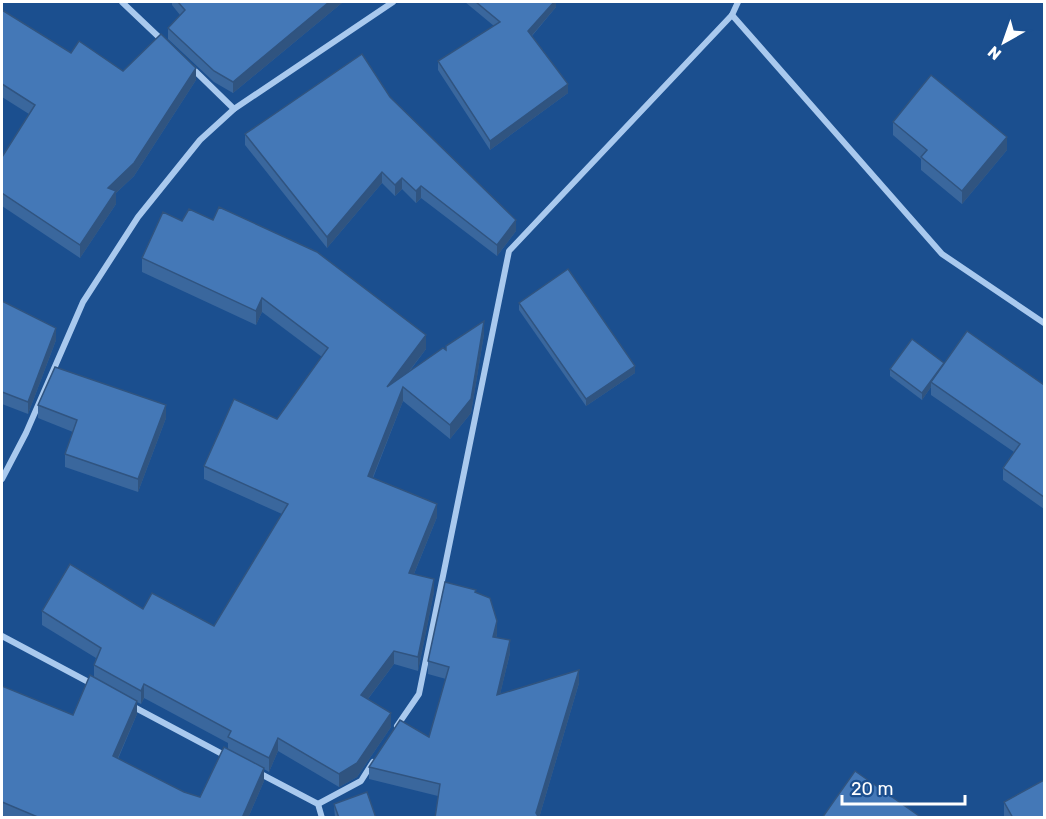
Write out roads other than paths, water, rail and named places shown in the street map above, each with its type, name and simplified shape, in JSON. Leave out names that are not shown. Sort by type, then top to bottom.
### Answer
[{"type":"street","points":[[123,2],[166,44]]},
{"type":"street","points":[[2,479],[26,433],[83,302],[138,217],[200,140],[234,109],[393,2]]},
{"type":"street","points":[[393,733],[419,694],[509,251],[732,15],[738,2]]},
{"type":"street","points":[[732,15],[942,254],[1044,323]]},
{"type":"street","points":[[183,60],[234,109]]},
{"type":"street","points":[[2,636],[96,687]]},
{"type":"street","points":[[128,704],[234,760]]},
{"type":"street","points":[[318,804],[361,781],[380,752]]},
{"type":"street","points":[[255,771],[318,804],[322,818]]}]
